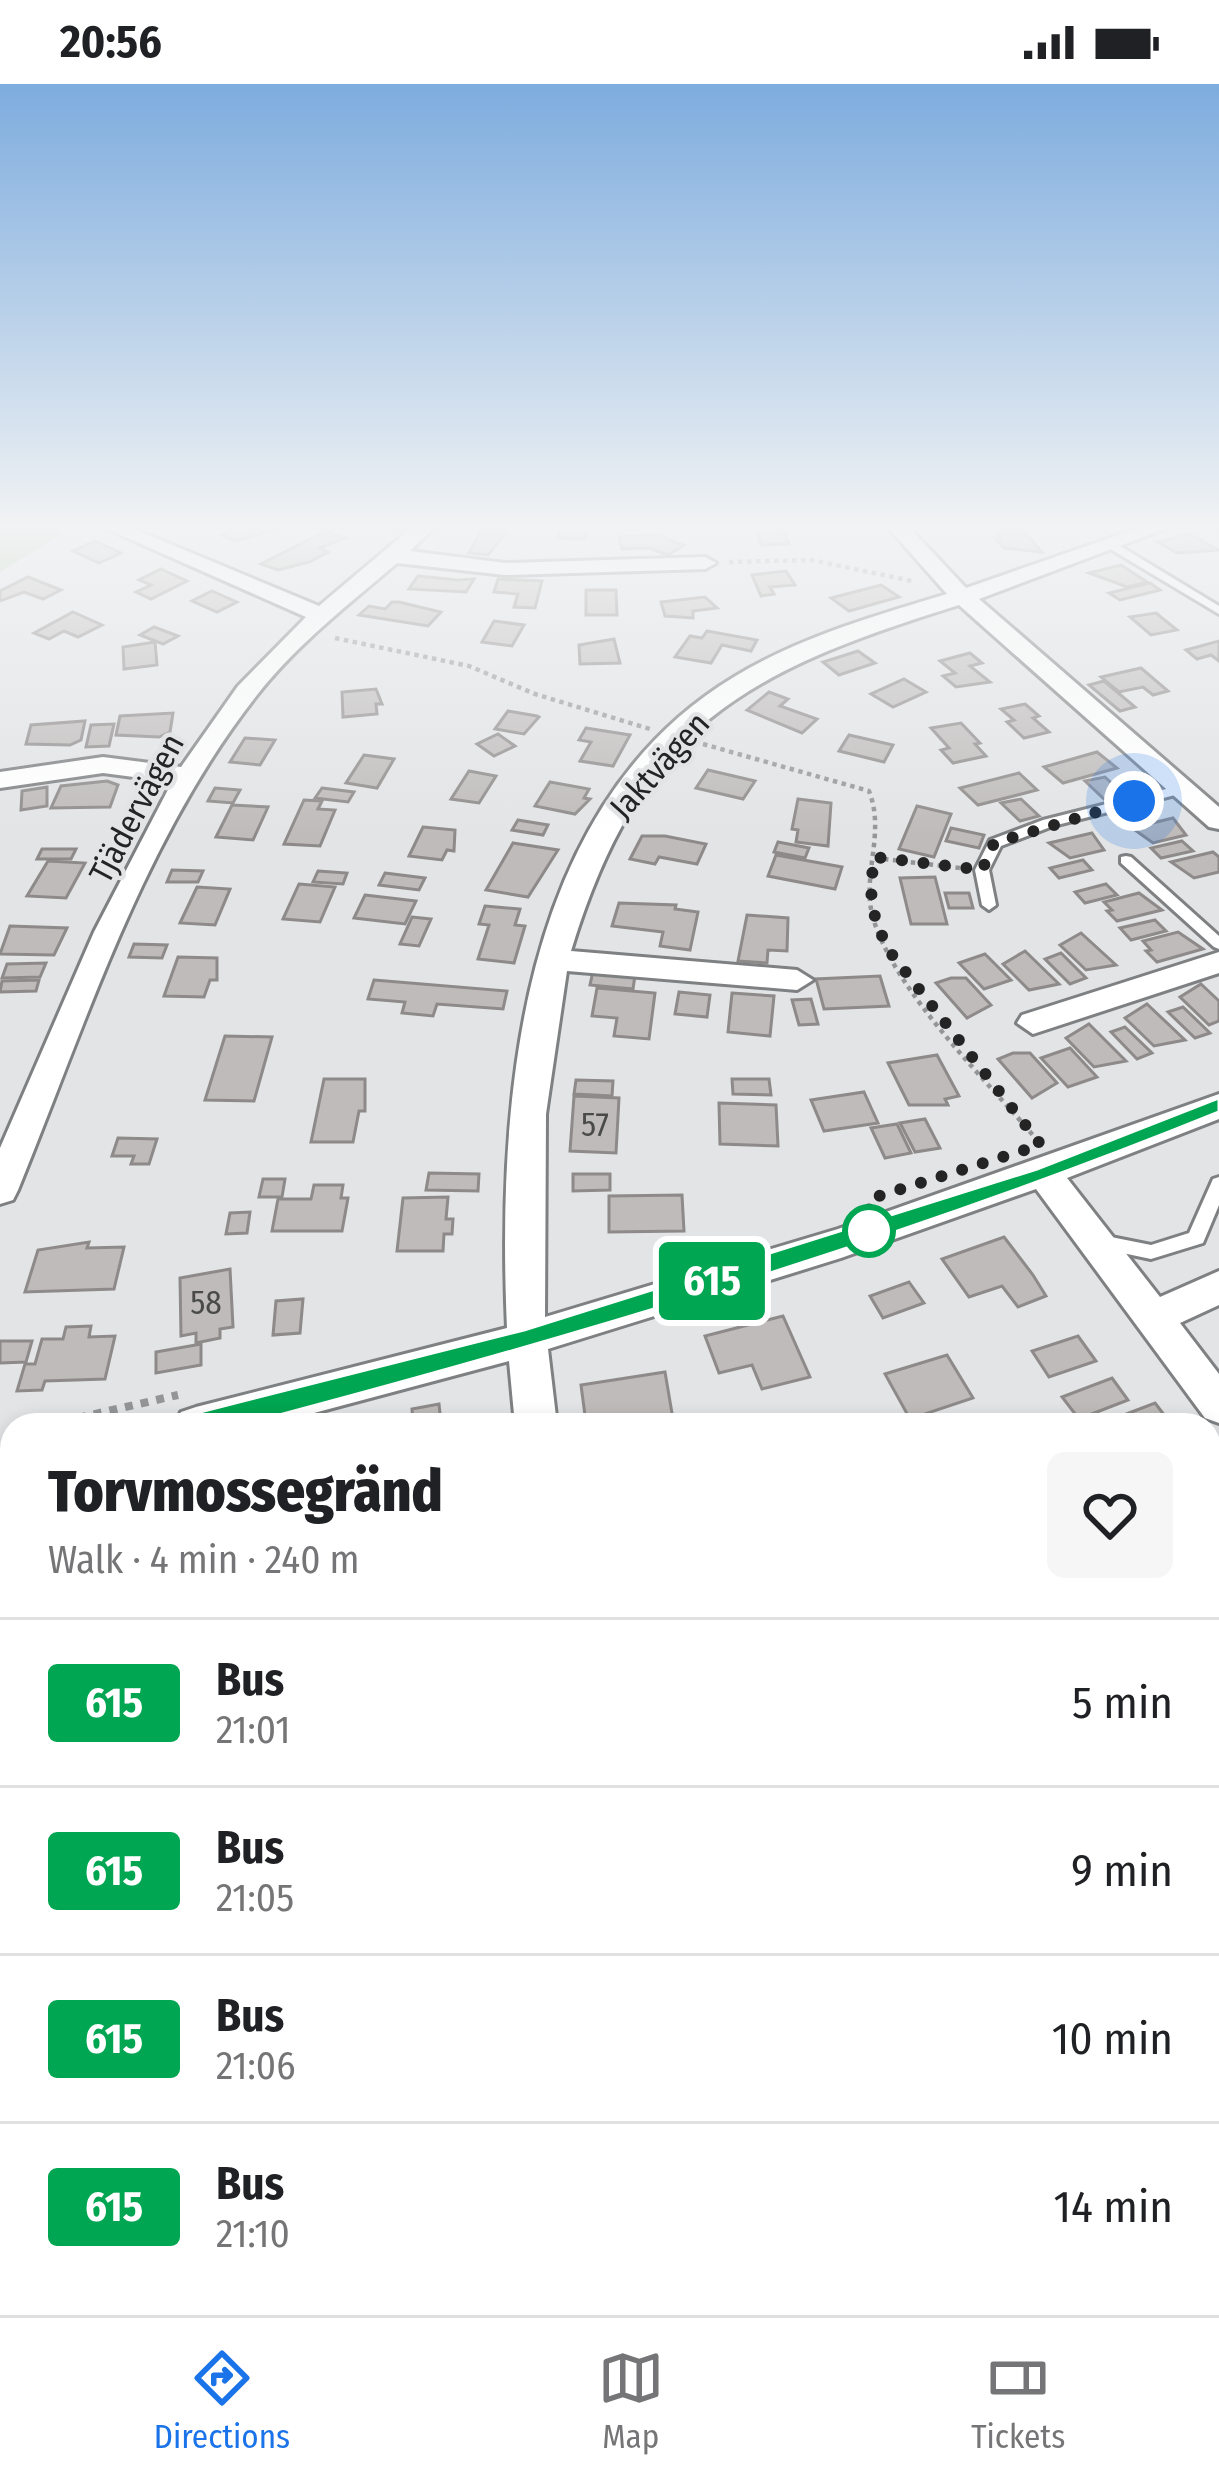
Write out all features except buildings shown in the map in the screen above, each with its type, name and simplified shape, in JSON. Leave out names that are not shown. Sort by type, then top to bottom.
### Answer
[{"type":"street","name":"Tjädervägen","points":[[0,1190],[99,959],[187,776],[249,689],[310,628]]},
{"type":"street","name":"Jaktvägen","points":[[534,1413],[524,1341],[527,1142],[556,960],[570,907],[608,817],[677,737],[736,685],[819,640],[853,628]]},
{"type":"street","points":[[1001,628],[1204,803]]},
{"type":"street","points":[[0,780],[103,765],[187,776]]},
{"type":"street","points":[[556,960],[797,980]]},
{"type":"street","points":[[1033,1023],[1219,962]]},
{"type":"street","points":[[197,1408],[524,1341],[1032,1163],[1219,1106]]},
{"type":"street","points":[[1032,1163],[1219,1405]]},
{"type":"street","points":[[1152,1319],[1219,1287]]},
{"type":"lane","points":[[989,905],[982,870],[994,843],[1048,823],[1204,803]]},
{"type":"lane","points":[[1126,860],[1219,944]]},
{"type":"lane","points":[[1096,1241],[1151,1252],[1196,1238],[1219,1184]]},
{"type":"path","points":[[320,628],[319,632],[345,642],[469,666],[535,694],[869,791],[880,810],[868,892],[874,922],[946,1027],[1041,1145],[1032,1163]]},
{"type":"path","points":[[875,857],[982,870]]},
{"type":"path","points":[[153,1413],[197,1408]]},
{"type":"bus line","name":"615","points":[[245,1413],[524,1341],[1045,1175],[1219,1106]]},
{"type":"route","points":[[869,1231],[869,1199],[1041,1145],[890,952],[874,922],[868,892],[875,857],[982,870],[994,843],[1048,823],[1134,801]]}]
